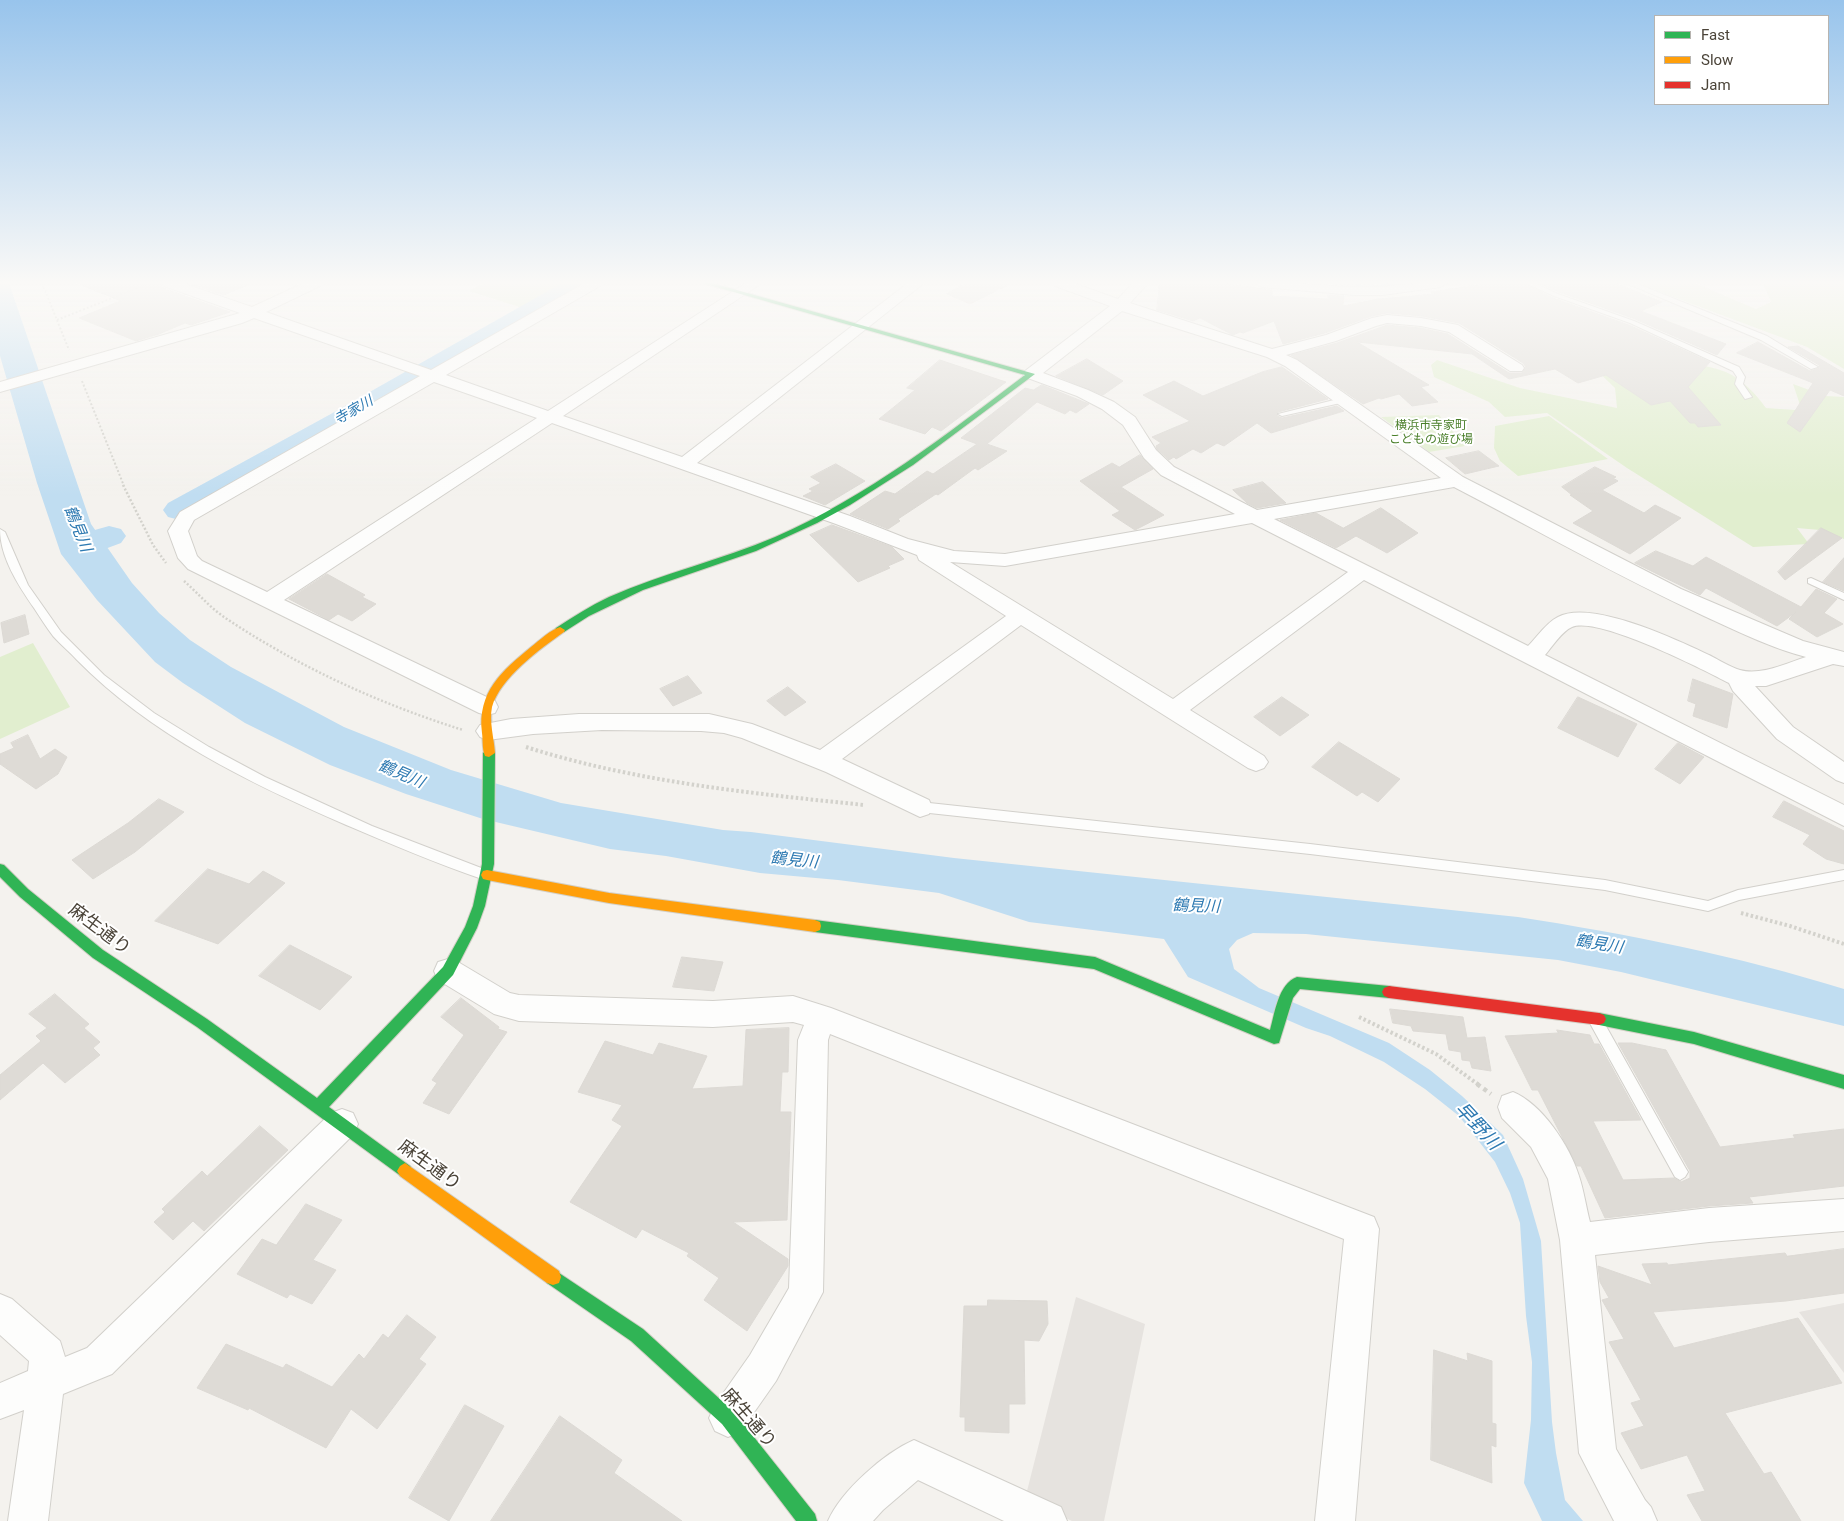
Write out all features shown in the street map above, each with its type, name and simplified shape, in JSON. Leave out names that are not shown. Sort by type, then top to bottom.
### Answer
[{"type":"street","points":[[0,387],[118,354]]},
{"type":"street","points":[[369,354],[909,545],[952,556],[1005,560],[1456,481]]},
{"type":"street","points":[[463,354],[426,374],[187,516],[178,531],[188,558],[195,566],[269,600],[487,707]]},
{"type":"street","points":[[269,600],[647,354]]},
{"type":"street","points":[[683,465],[826,354]]},
{"type":"street","points":[[959,354],[1031,374],[1079,392],[1110,407],[1129,422],[1140,441],[1159,466],[1253,517],[1844,816]]},
{"type":"street","points":[[0,1401],[99,1361],[330,1115],[400,1023],[448,971],[470,928],[488,870],[489,737],[487,707],[494,691],[514,668],[542,643],[572,621],[597,607],[778,539],[827,516],[930,451],[1057,354]]},
{"type":"street","points":[[1272,354],[1303,371],[1456,481],[1674,594],[1758,631],[1797,646],[1838,658]]},
{"type":"street","points":[[1496,354],[1516,368]]},
{"type":"street","points":[[909,545],[1256,762]]},
{"type":"street","points":[[1174,710],[1362,572]]},
{"type":"street","points":[[824,760],[1021,615]]},
{"type":"street","points":[[1531,657],[1565,622],[1578,618],[1608,624],[1672,646],[1738,678],[1766,678],[1838,658]]},
{"type":"street","points":[[1738,678],[1741,685],[1786,733],[1844,774]]},
{"type":"street","points":[[489,737],[550,724],[598,722],[705,723],[731,726],[824,760],[895,793],[920,807]]},
{"type":"street","name":"麻生通り","points":[[0,869],[24,893],[98,954],[202,1022],[535,1265],[637,1335],[728,1418],[808,1521]]},
{"type":"street","points":[[488,870],[550,889],[645,904],[1095,963],[1274,1038],[1286,995],[1297,983],[1474,1001],[1645,1027],[1714,1044],[1844,1082]]},
{"type":"street","points":[[448,971],[504,1005],[519,1008],[712,1014],[793,1009],[821,1017],[1362,1229],[1335,1521]]},
{"type":"street","points":[[728,1418],[763,1368],[806,1292],[813,1040],[821,1017]]},
{"type":"street","points":[[1513,1107],[1542,1136],[1563,1175],[1577,1240],[1598,1453],[1631,1514],[1637,1521]]},
{"type":"street","points":[[1577,1240],[1709,1225],[1844,1216]]},
{"type":"street","points":[[0,1311],[47,1354],[46,1382],[28,1521]]},
{"type":"street","points":[[848,1521],[869,1496],[914,1459],[1047,1521]]},
{"type":"lane","points":[[1703,354],[1736,369],[1741,377],[1739,384],[1748,397]]},
{"type":"lane","points":[[1792,354],[1814,367]]},
{"type":"lane","points":[[1282,414],[1342,400]]},
{"type":"lane","points":[[0,532],[4,546],[22,584],[52,628],[99,678],[145,711],[214,756],[264,784],[438,858],[488,870]]},
{"type":"lane","points":[[1811,581],[1844,597]]},
{"type":"lane","points":[[920,807],[1310,849],[1605,885],[1708,906],[1738,895],[1844,875]]},
{"type":"lane","points":[[1594,1019],[1680,1172]]},
{"type":"path","points":[[68,354],[119,476],[154,545],[168,565]]},
{"type":"path","points":[[179,574],[192,590],[225,618],[327,677],[428,719],[489,737]]},
{"type":"path","points":[[520,745],[556,758],[629,774],[708,788],[868,805]]},
{"type":"path","points":[[1708,906],[1790,926],[1844,944]]},
{"type":"path","points":[[1356,1016],[1383,1026],[1436,1054],[1496,1098],[1513,1107]]},
{"type":"green space","points":[[1819,354],[1844,354],[1844,369]]},
{"type":"green space","points":[[1437,360],[1520,388],[1617,408],[1615,388],[1587,361],[1658,361],[1710,367],[1726,372],[1738,379],[1753,392],[1766,408],[1796,410],[1800,405],[1793,384],[1826,396],[1844,397],[1844,539],[1820,530],[1797,528],[1809,544],[1753,547],[1627,468],[1547,413],[1505,417],[1489,402],[1434,377],[1431,365]]},
{"type":"green space","name":"横浜市寺家町 こどもの遊び場","points":[[1439,415],[1465,446],[1429,452],[1381,417]]},
{"type":"green space","points":[[1549,416],[1608,459],[1518,476],[1500,461],[1494,448],[1495,426]]},
{"type":"green space","points":[[33,643],[70,707],[0,739],[0,657]]},
{"type":"shaded area","points":[[1076,1297],[1145,1324],[1104,1521],[1072,1521],[1025,1499]]},
{"type":"shaded area","points":[[1844,1303],[1844,1373],[1799,1312]]},
{"type":"water","points":[[0,354],[33,354],[91,524],[132,583],[159,613],[190,640],[231,667],[344,727],[451,770],[561,803],[723,830],[954,858],[1518,917],[1683,947],[1764,966],[1844,989],[1844,1026],[1621,972],[1558,960],[1306,934],[1253,933],[1237,940],[1229,949],[1234,969],[1259,988],[1389,1043],[1430,1070],[1462,1096],[1503,1135],[1523,1179],[1541,1241],[1552,1422],[1556,1453],[1565,1500],[1583,1521],[1542,1521],[1524,1483],[1531,1420],[1532,1362],[1526,1316],[1520,1223],[1510,1193],[1495,1162],[1459,1116],[1425,1089],[1384,1062],[1330,1036],[1306,1028],[1188,977],[1164,939],[1029,922],[939,893],[838,880],[760,873],[666,856],[610,849],[483,819],[406,794],[330,765],[245,723],[183,683],[155,662],[97,600],[61,554],[37,483]]},
{"type":"building","points":[[1377,354],[1429,385],[1421,387],[1438,402],[1412,406],[1399,394],[1363,404],[1291,355]]},
{"type":"building","points":[[1472,354],[1479,354],[1509,373],[1522,373],[1526,367],[1509,354],[1692,354],[1710,362],[1688,387],[1721,425],[1698,427],[1695,423],[1690,423],[1670,401],[1651,405],[1606,375],[1578,383],[1555,369],[1509,379]]},
{"type":"building","points":[[1739,354],[1779,354],[1810,371],[1820,368],[1819,365],[1800,354],[1812,354],[1844,373],[1844,396],[1830,390],[1800,432],[1787,423],[1813,383]]},
{"type":"building","points":[[1087,359],[1123,381],[1103,395],[1056,376]]},
{"type":"building","points":[[940,360],[1006,382],[941,431],[932,427],[925,434],[879,419],[915,390],[907,388]]},
{"type":"building","points":[[1282,367],[1328,399],[1278,412],[1277,416],[1282,418],[1337,406],[1344,411],[1271,433],[1257,423],[1224,446],[1217,443],[1201,453],[1193,449],[1176,459],[1174,457],[1169,460],[1157,449],[1156,446],[1161,443],[1152,437],[1190,421],[1143,395],[1174,381],[1203,396],[1262,372]]},
{"type":"building","points":[[1042,385],[1089,404],[1076,413],[1070,410],[1065,414],[1037,402],[987,444],[1007,451],[978,470],[975,468],[938,495],[936,494],[898,519],[900,521],[888,529],[850,514],[885,491],[895,494],[927,471],[933,474],[977,444],[961,438],[1025,388],[1033,390]]},
{"type":"building","points":[[1479,451],[1499,466],[1465,474],[1446,458]]},
{"type":"building","points":[[1140,455],[1153,469],[1121,487],[1164,515],[1135,530],[1112,515],[1120,511],[1080,481],[1112,463],[1119,467]]},
{"type":"building","points":[[836,464],[865,481],[825,505],[803,496],[813,491],[809,489],[821,483],[811,477]]},
{"type":"building","points":[[1595,467],[1616,477],[1613,478],[1618,481],[1602,490],[1644,513],[1655,505],[1681,518],[1630,554],[1573,523],[1593,511],[1562,487]]},
{"type":"building","points":[[1263,482],[1286,503],[1257,508],[1247,503],[1233,490]]},
{"type":"building","points":[[1381,508],[1418,533],[1387,553],[1356,536],[1336,548],[1280,520],[1316,513],[1343,528]]},
{"type":"building","points":[[832,525],[892,547],[904,559],[888,566],[890,568],[858,582],[810,535]]},
{"type":"building","points":[[1821,528],[1842,538],[1785,580],[1778,572]]},
{"type":"building","points":[[1656,551],[1693,566],[1706,557],[1801,607],[1816,589],[1837,599],[1824,613],[1843,624],[1817,637],[1789,619],[1796,612],[1777,626],[1706,588],[1700,595],[1635,563]]},
{"type":"building","points":[[1844,558],[1844,591],[1823,582]]},
{"type":"building","points":[[327,574],[365,595],[362,597],[376,604],[352,621],[338,614],[329,620],[289,599]]},
{"type":"building","points":[[25,615],[29,634],[4,643],[1,623]]},
{"type":"building","points":[[688,676],[702,693],[673,706],[660,689]]},
{"type":"building","points":[[1693,679],[1733,694],[1727,728],[1693,716],[1696,704],[1688,701]]},
{"type":"building","points":[[788,687],[806,702],[785,716],[767,701]]},
{"type":"building","points":[[1282,697],[1309,715],[1280,736],[1254,717]]},
{"type":"building","points":[[1578,697],[1637,724],[1618,757],[1558,728]]},
{"type":"building","points":[[28,735],[40,759],[55,749],[67,757],[58,774],[36,789],[0,764],[0,754],[14,748],[11,743]]},
{"type":"building","points":[[1339,742],[1400,779],[1378,802],[1362,792],[1357,796],[1312,767]]},
{"type":"building","points":[[1678,743],[1704,757],[1680,784],[1655,769]]},
{"type":"building","points":[[159,799],[184,812],[135,852],[93,879],[72,860],[128,823]]},
{"type":"building","points":[[1784,801],[1844,831],[1844,864],[1826,859],[1803,844],[1810,835],[1773,817]]},
{"type":"building","points":[[208,869],[249,884],[263,871],[285,883],[218,944],[155,921]]},
{"type":"building","points":[[290,945],[352,977],[320,1010],[259,976]]},
{"type":"building","points":[[682,957],[723,962],[714,991],[673,987]]},
{"type":"building","points":[[55,994],[89,1024],[84,1028],[100,1042],[93,1048],[100,1055],[65,1083],[43,1063],[0,1100],[0,1075],[41,1041],[36,1036],[47,1028],[29,1014]]},
{"type":"building","points":[[461,998],[499,1027],[498,1029],[507,1032],[449,1114],[423,1103],[437,1083],[432,1080],[464,1035],[441,1017]]},
{"type":"building","points":[[1390,1009],[1463,1017],[1467,1038],[1485,1037],[1491,1071],[1472,1068],[1470,1061],[1462,1060],[1461,1052],[1449,1050],[1446,1034],[1413,1031],[1411,1026],[1393,1023]]},
{"type":"building","points":[[789,1028],[788,1072],[782,1072],[780,1112],[791,1112],[787,1220],[733,1222],[788,1259],[788,1266],[747,1331],[704,1300],[719,1278],[687,1256],[689,1253],[642,1229],[636,1238],[570,1202],[622,1126],[612,1120],[622,1105],[578,1092],[605,1041],[653,1055],[659,1043],[707,1056],[692,1089],[743,1086],[746,1030]]},
{"type":"building","points":[[1557,1030],[1590,1035],[1594,1044],[1599,1044],[1641,1120],[1593,1121],[1623,1180],[1674,1178],[1681,1182],[1690,1178],[1690,1171],[1618,1043],[1632,1043],[1666,1050],[1720,1147],[1795,1138],[1793,1135],[1844,1129],[1844,1186],[1749,1197],[1753,1203],[1605,1218],[1581,1166],[1577,1166],[1538,1090],[1532,1090],[1505,1036],[1558,1033]]},
{"type":"building","points":[[260,1126],[288,1150],[204,1231],[193,1221],[173,1240],[154,1222],[165,1212],[162,1209],[202,1171],[207,1176]]},
{"type":"building","points":[[306,1204],[342,1220],[313,1260],[336,1270],[312,1304],[290,1294],[287,1298],[237,1274],[262,1239],[276,1245]]},
{"type":"building","points":[[1844,1249],[1844,1293],[1786,1301],[1653,1312],[1674,1348],[1798,1318],[1842,1383],[1725,1413],[1764,1474],[1771,1472],[1801,1521],[1702,1521],[1687,1495],[1705,1491],[1687,1455],[1641,1469],[1621,1433],[1644,1426],[1631,1403],[1641,1400],[1609,1342],[1624,1339],[1602,1300],[1609,1298],[1600,1282],[1598,1266],[1652,1285],[1642,1264],[1667,1263],[1668,1265],[1785,1253],[1787,1256]]},
{"type":"building","points":[[988,1300],[1047,1301],[1048,1324],[1039,1341],[1024,1340],[1025,1404],[1009,1404],[1009,1433],[965,1431],[965,1417],[960,1417],[964,1306],[987,1306]]},
{"type":"building","points":[[407,1315],[436,1337],[419,1359],[426,1364],[377,1429],[351,1409],[326,1448],[249,1408],[248,1410],[197,1388],[226,1344],[283,1368],[286,1364],[332,1387],[359,1354],[364,1359],[383,1334],[388,1338]]},
{"type":"building","points":[[1434,1350],[1468,1361],[1467,1353],[1492,1361],[1492,1423],[1496,1424],[1496,1447],[1491,1445],[1492,1483],[1431,1460]]},
{"type":"building","points":[[465,1405],[504,1426],[449,1521],[409,1498]]},
{"type":"building","points":[[560,1416],[622,1460],[614,1473],[682,1521],[491,1521]]},
{"type":"waterway","name":"寺家川","points":[[180,510],[457,354]]},
{"type":"waterway","name":"寺家川","points":[[82,545],[109,536]]},
{"type":"traffic: fast","points":[[959,354],[1031,374]]},
{"type":"traffic: fast","points":[[560,630],[585,614],[639,588],[753,549],[814,521],[879,484],[941,442],[1031,374]]},
{"type":"traffic: fast","points":[[319,1107],[448,971],[471,928],[479,906],[488,864],[489,753]]},
{"type":"traffic: fast","points":[[0,869],[24,893],[98,954],[202,1023],[405,1171]]},
{"type":"traffic: fast","points":[[815,926],[1095,963],[1274,1038],[1287,995],[1297,983],[1389,992]]},
{"type":"traffic: fast","points":[[1599,1019],[1694,1038],[1844,1082]]},
{"type":"traffic: fast","points":[[553,1277],[637,1335],[728,1418],[808,1521]]},
{"type":"traffic: slow","points":[[489,753],[486,718],[487,707],[491,697],[498,686],[518,664],[560,630]]},
{"type":"traffic: slow","points":[[487,875],[609,898],[815,926]]},
{"type":"traffic: slow","points":[[405,1171],[553,1277]]},
{"type":"traffic: jam","points":[[1389,992],[1599,1019]]},
{"type":"water label","name":"鶴見川","points":[[77,529]]},
{"type":"water label","name":"鶴見川","points":[[401,775]]},
{"type":"water label","name":"鶴見川","points":[[794,861]]},
{"type":"water label","name":"鶴見川","points":[[1196,907]]},
{"type":"water label","name":"鶴見川","points":[[1599,945]]},
{"type":"water label","name":"早野川","points":[[1477,1127]]}]
